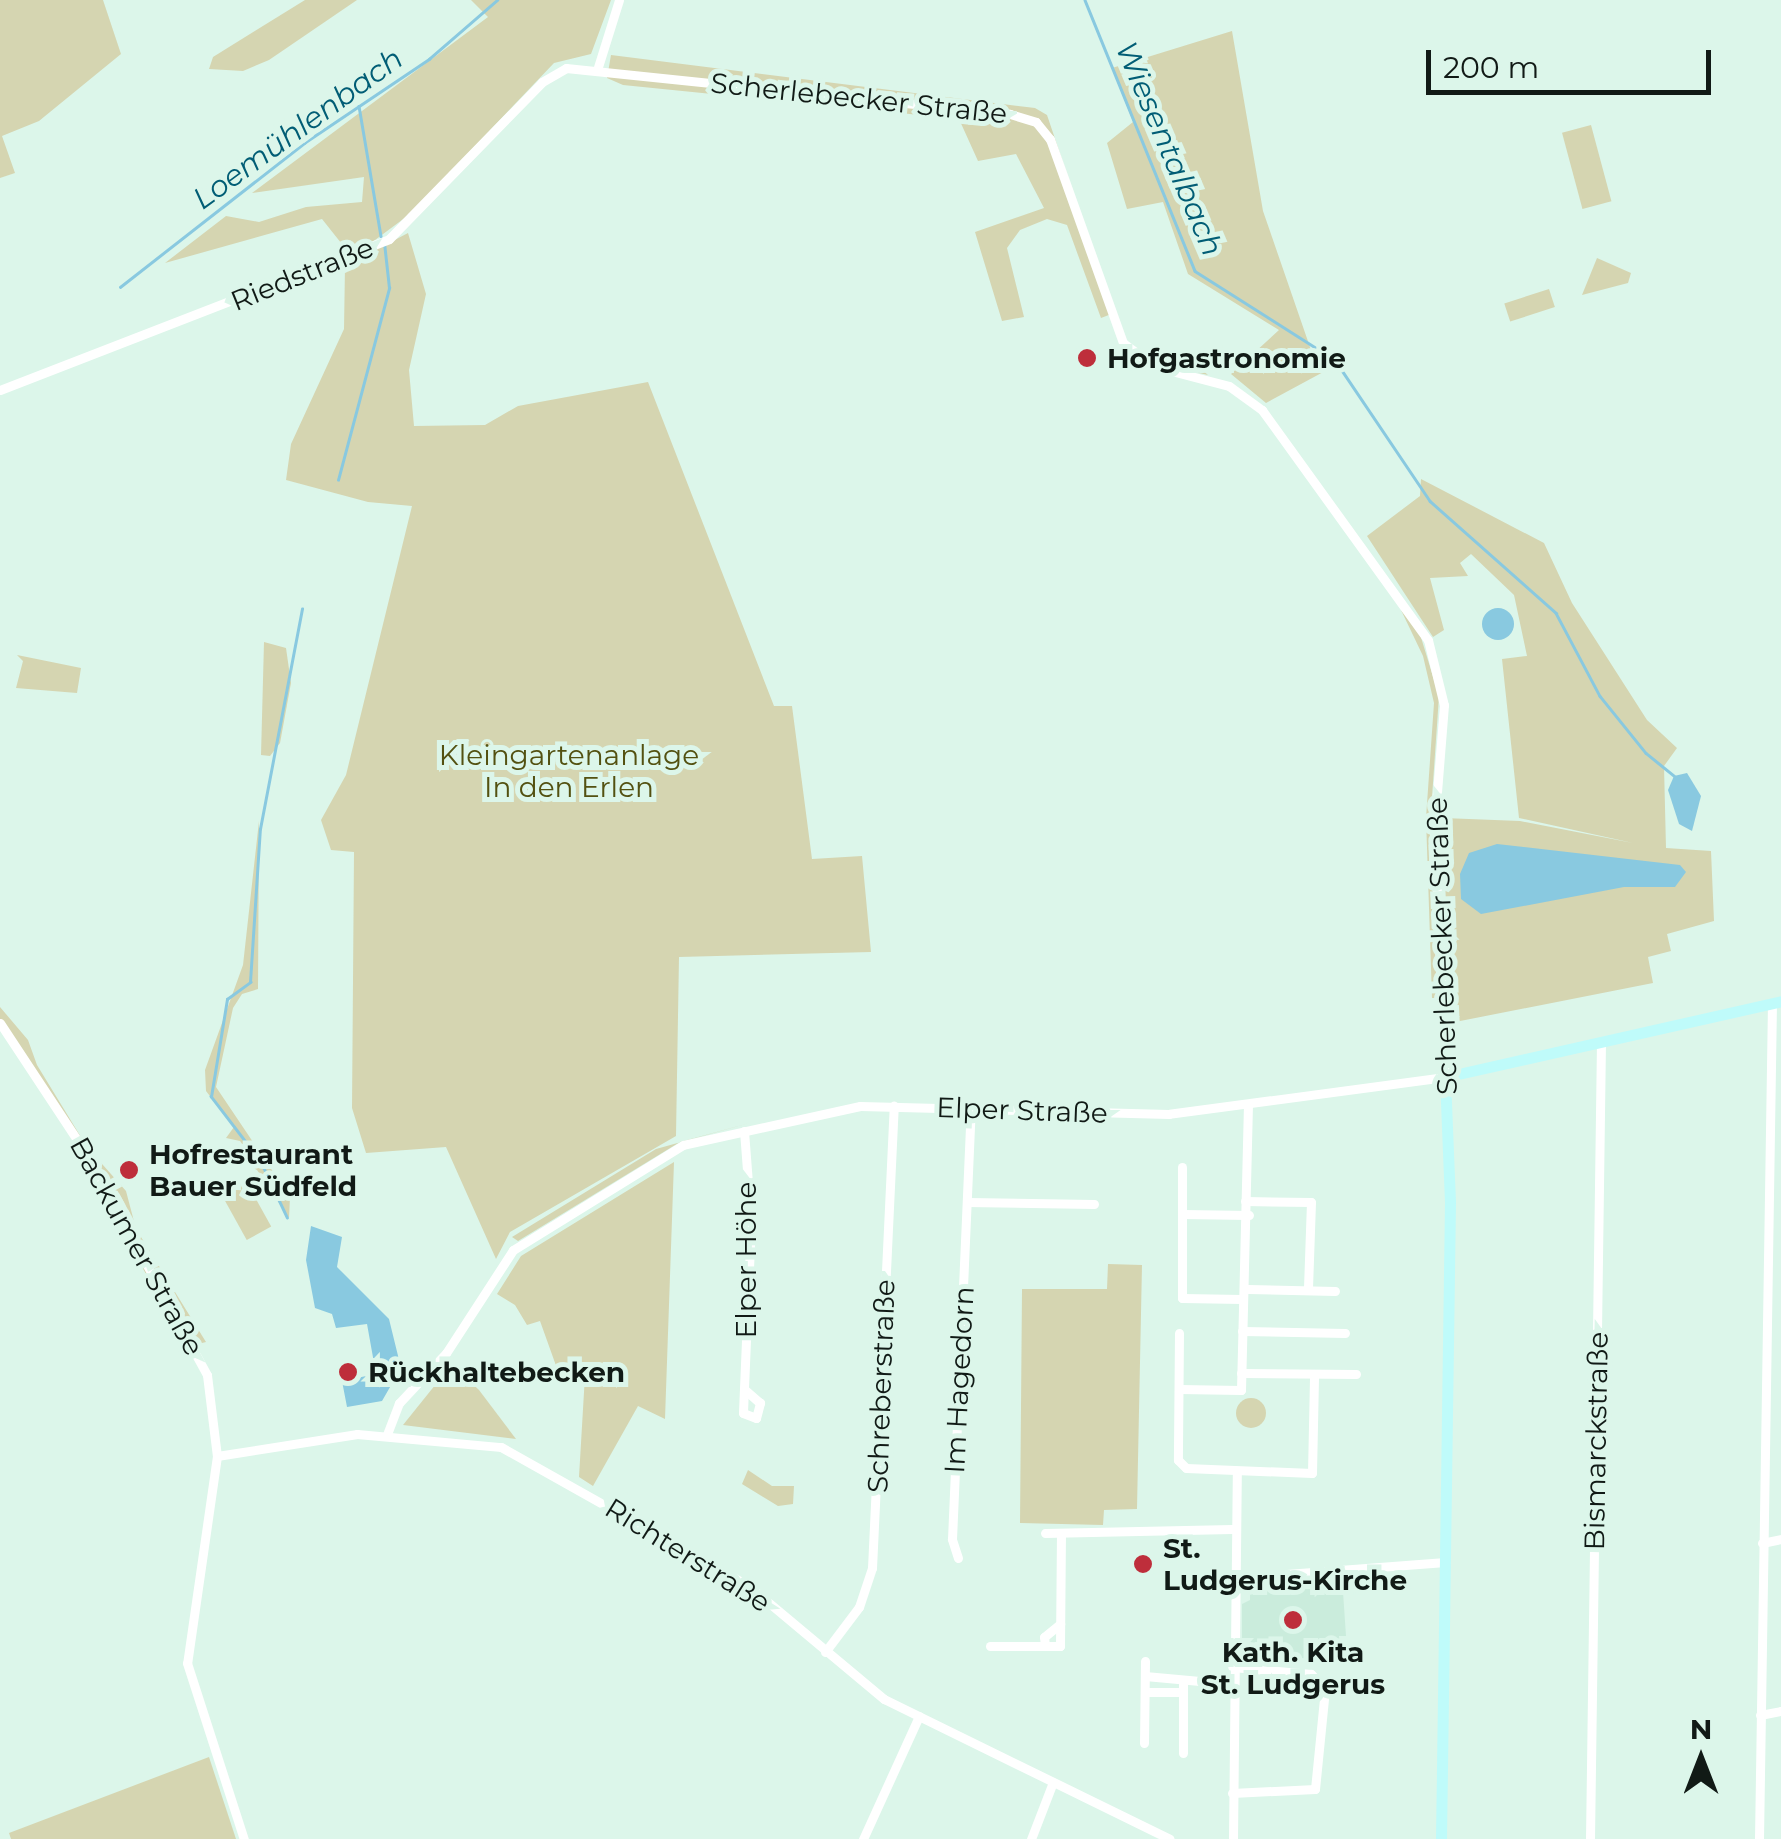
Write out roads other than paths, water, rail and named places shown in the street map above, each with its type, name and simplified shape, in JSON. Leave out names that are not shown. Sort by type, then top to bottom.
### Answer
[{"type":"street","points":[[598,67],[618,0]]},
{"type":"street","name":"Riedstraße","points":[[0,390],[384,242],[552,73],[598,67]]},
{"type":"street","name":"Scherlebecker Straße","points":[[598,67],[997,112],[1041,126],[1122,343],[1156,368],[1230,386],[1262,410],[1428,640],[1444,705],[1434,828],[1445,1077],[1441,1839]]},
{"type":"street","points":[[1759,1839],[1762,1543],[1776,1002]]},
{"type":"street","name":"Elper Straße","points":[[387,1435],[398,1404],[446,1353],[513,1250],[671,1150],[744,1131],[894,1106],[1169,1114],[1248,1105],[1445,1077],[1776,1002]]},
{"type":"street","name":"Backumer Straße","points":[[0,1023],[65,1118],[193,1342],[211,1393],[216,1456],[187,1663],[244,1839]]},
{"type":"street","name":"Bismarckstraße","points":[[1590,1839],[1601,1043]]},
{"type":"street","points":[[1179,1389],[1241,1390],[1242,1300],[1248,1289],[1248,1105]]},
{"type":"street","name":"Schreberstraße","points":[[824,1652],[859,1607],[872,1568],[894,1106]]},
{"type":"street","name":"Im Hagedorn","points":[[958,1558],[952,1539],[971,1108]]},
{"type":"street","name":"Elper Höhe","points":[[744,1131],[750,1222],[744,1389]]},
{"type":"street","points":[[1182,1167],[1182,1298],[1242,1300]]},
{"type":"street","points":[[1245,1201],[1311,1202],[1308,1290]]},
{"type":"street","points":[[967,1202],[1094,1204]]},
{"type":"street","points":[[1182,1214],[1249,1215]]},
{"type":"street","points":[[1248,1289],[1335,1291]]},
{"type":"street","points":[[1242,1330],[1345,1333]]},
{"type":"street","points":[[1179,1333],[1180,1466],[1237,1473],[1312,1473],[1314,1374]]},
{"type":"street","points":[[1240,1373],[1356,1374]]},
{"type":"street","name":"Richterstraße","points":[[216,1456],[387,1435],[500,1446],[750,1586],[871,1692],[1170,1839]]},
{"type":"street","points":[[1233,1839],[1232,1529],[1237,1473]]},
{"type":"street","points":[[1045,1533],[1232,1529]]},
{"type":"street","points":[[990,1646],[1060,1646],[1060,1533]]},
{"type":"street","points":[[1762,1543],[1781,1540]]},
{"type":"street","points":[[1232,1578],[1445,1562]]},
{"type":"street","points":[[1045,1646],[1044,1637],[1060,1624]]},
{"type":"street","points":[[1144,1743],[1145,1661]]},
{"type":"street","points":[[1232,1667],[1273,1667],[1321,1679],[1319,1783],[1328,1795]]},
{"type":"street","points":[[1145,1676],[1179,1676],[1183,1688],[1183,1753]]},
{"type":"street","points":[[1145,1692],[1233,1684]]},
{"type":"street","points":[[1760,1715],[1781,1711]]},
{"type":"street","points":[[863,1839],[919,1716]]},
{"type":"street","points":[[1031,1839],[1054,1782]]},
{"type":"street","points":[[1232,1793],[1306,1793],[1319,1783]]},
{"type":"water","points":[[1498,608],[1509,613],[1514,624],[1509,635],[1498,640],[1487,635],[1482,624],[1487,613]]},
{"type":"water","points":[[1687,773],[1701,796],[1692,831],[1679,824],[1668,790],[1674,776]]},
{"type":"water","points":[[1497,844],[1680,865],[1686,872],[1675,887],[1624,887],[1481,914],[1461,899],[1460,874],[1469,853]]},
{"type":"water","points":[[311,1226],[342,1237],[337,1267],[389,1319],[401,1368],[382,1401],[347,1407],[342,1381],[376,1374],[367,1324],[336,1328],[332,1314],[315,1308],[306,1260]]},
{"type":"waterway","name":"Loemühlenbach","points":[[120,287],[304,143],[429,59],[497,0]]},
{"type":"waterway","name":"Wiesentalbach","points":[[1085,0],[1195,271],[1335,360],[1430,501],[1556,613],[1600,696],[1646,753],[1674,776]]},
{"type":"waterway","points":[[359,106],[381,236]]},
{"type":"waterway","points":[[338,480],[389,288],[384,243]]},
{"type":"waterway","points":[[287,1218],[260,1161],[211,1097],[227,999],[250,982],[260,829],[302,609]]},
{"type":"place","name":"Hofgastronomie","points":[[1087,358]]},
{"type":"place","name":"Hofrestaurant Bauer Südfeld","points":[[129,1170]]},
{"type":"place","name":"Rückhaltebecken","points":[[348,1372]]},
{"type":"place","name":"St. Ludgerus-Kirche","points":[[1143,1564]]},
{"type":"place","name":"Kath. Kita St. Ludgerus","points":[[1293,1620]]},
{"type":"park label","name":"Kleingartenanlage In den Erlen","points":[[569,771]]}]
